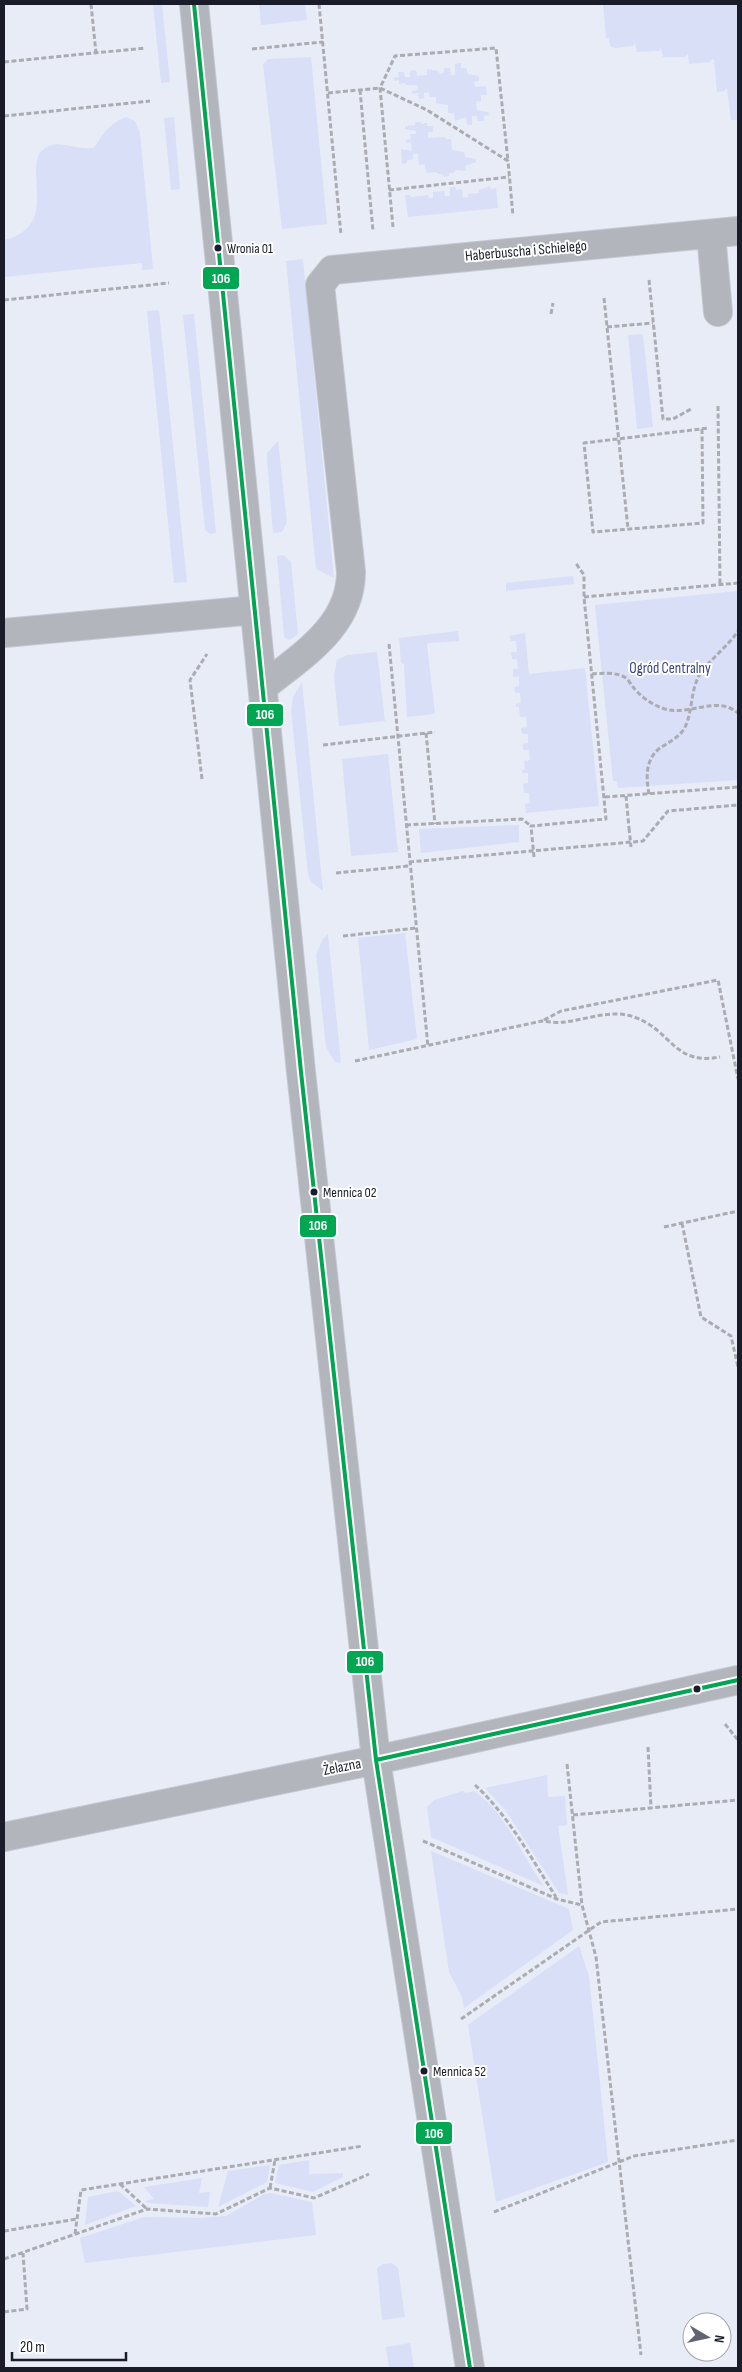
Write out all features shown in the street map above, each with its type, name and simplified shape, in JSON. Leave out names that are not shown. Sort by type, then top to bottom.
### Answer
[{"type":"street","points":[[194,4],[303,1086],[376,1760],[470,2368]]},
{"type":"street","name":"Haberbuscha i Schielego","points":[[262,687],[323,638],[342,614],[351,589],[350,563],[320,285],[332,270],[738,231]]},
{"type":"street","points":[[711,234],[718,312]]},
{"type":"street","points":[[4,633],[255,610]]},
{"type":"street","name":"Żelazna","points":[[4,1837],[376,1760],[738,1680]]},
{"type":"path","points":[[91,4],[96,53]]},
{"type":"path","points":[[319,4],[342,240]]},
{"type":"path","points":[[252,49],[323,42]]},
{"type":"path","points":[[4,62],[145,48]]},
{"type":"path","points":[[393,227],[380,88],[395,56],[496,48],[513,216]]},
{"type":"path","points":[[328,93],[380,88],[427,110],[508,162]]},
{"type":"path","points":[[360,90],[373,222]]},
{"type":"path","points":[[4,116],[150,101]]},
{"type":"path","points":[[389,190],[509,177]]},
{"type":"path","points":[[649,280],[663,419],[673,419],[691,409]]},
{"type":"path","points":[[4,300],[169,282]]},
{"type":"path","points":[[604,298],[628,529]]},
{"type":"path","points":[[551,314],[553,303]]},
{"type":"path","points":[[607,327],[654,323]]},
{"type":"path","points":[[718,406],[720,585]]},
{"type":"path","points":[[702,429],[703,523],[593,532],[584,443],[709,428]]},
{"type":"path","points":[[406,825],[522,819],[532,826],[606,819],[584,597],[584,575],[575,562]]},
{"type":"path","points":[[584,597],[738,583]]},
{"type":"path","points":[[649,794],[646,780],[648,765],[658,750],[673,741],[683,731],[690,710],[690,700],[702,672],[729,644],[738,631]]},
{"type":"path","points":[[389,644],[428,1047]]},
{"type":"path","points":[[202,779],[190,680],[207,654]]},
{"type":"path","points":[[592,674],[605,673],[626,678],[644,699],[664,709],[690,710],[710,705],[731,707],[738,714]]},
{"type":"path","points":[[426,732],[436,824]]},
{"type":"path","points":[[323,745],[435,732]]},
{"type":"path","points":[[605,797],[738,787]]},
{"type":"path","points":[[626,796],[632,847]]},
{"type":"path","points":[[336,873],[643,841],[668,811],[738,805]]},
{"type":"path","points":[[484,816],[485,821]]},
{"type":"path","points":[[532,826],[534,857]]},
{"type":"path","points":[[342,936],[416,928]]},
{"type":"path","points":[[355,1061],[428,1047],[542,1021],[561,1011],[718,980],[738,1078]]},
{"type":"path","points":[[542,1021],[563,1022],[617,1013],[634,1016],[654,1026],[689,1057],[706,1060],[720,1058]]},
{"type":"path","points":[[664,1227],[738,1211]]},
{"type":"path","points":[[682,1223],[701,1317],[731,1336],[738,1367]]},
{"type":"path","points":[[725,1724],[738,1740]]},
{"type":"path","points":[[648,1747],[651,1808]]},
{"type":"path","points":[[567,1764],[582,1905],[596,1957],[641,2355]]},
{"type":"path","points":[[475,1785],[509,1822],[557,1899]]},
{"type":"path","points":[[573,1815],[738,1800]]},
{"type":"path","points":[[423,1841],[557,1899],[582,1905]]},
{"type":"path","points":[[461,2019],[601,1922],[738,1909]]},
{"type":"path","points":[[494,2212],[634,2156],[738,2140]]},
{"type":"path","points":[[75,2234],[81,2190],[364,2146]]},
{"type":"path","points":[[270,2188],[275,2160]]},
{"type":"path","points":[[4,2260],[147,2210],[216,2214],[270,2188],[314,2198],[369,2174]]},
{"type":"path","points":[[120,2184],[147,2210]]},
{"type":"path","points":[[4,2231],[77,2219]]},
{"type":"path","points":[[4,2312],[27,2309],[23,2253]]},
{"type":"green space","points":[[153,4],[162,4],[170,82],[161,83]]},
{"type":"green space","points":[[259,4],[305,4],[307,20],[261,25]]},
{"type":"green space","points":[[603,4],[738,4],[738,120],[731,120],[727,89],[717,92],[714,59],[711,62],[689,64],[688,54],[685,57],[663,57],[661,48],[659,51],[637,52],[635,43],[633,46],[616,48],[610,46],[609,38],[606,38]]},
{"type":"green space","points":[[311,57],[327,224],[282,229],[263,64],[268,59]]},
{"type":"green space","points":[[461,63],[461,68],[466,68],[468,74],[479,76],[479,81],[474,82],[475,87],[486,86],[487,95],[481,95],[481,101],[476,102],[477,110],[488,112],[489,115],[484,116],[484,121],[478,121],[477,116],[472,116],[472,125],[467,125],[466,117],[455,121],[454,113],[448,113],[448,105],[436,103],[436,97],[430,97],[429,92],[424,93],[424,98],[419,99],[418,93],[412,94],[412,91],[418,90],[417,85],[399,84],[399,80],[394,81],[394,78],[399,77],[398,72],[404,72],[405,77],[410,77],[410,71],[416,70],[417,76],[427,75],[427,69],[438,71],[440,74],[444,73],[444,68],[450,68],[451,75],[455,75],[455,64]]},
{"type":"green space","points":[[127,117],[135,121],[140,133],[153,269],[142,270],[142,263],[4,277],[4,240],[23,232],[33,220],[37,206],[37,162],[41,152],[56,144],[94,148],[111,125]]},
{"type":"green space","points":[[174,117],[180,189],[171,190],[164,118]]},
{"type":"green space","points":[[415,122],[427,123],[427,126],[433,126],[433,132],[428,132],[428,138],[445,137],[446,139],[451,139],[452,150],[464,152],[465,157],[476,159],[476,162],[465,166],[466,171],[455,170],[454,173],[449,173],[449,176],[444,177],[443,174],[436,172],[426,173],[425,164],[419,165],[418,154],[413,154],[413,159],[407,160],[407,163],[402,164],[401,149],[412,151],[411,142],[406,143],[406,140],[411,139],[410,134],[416,134],[416,131],[405,129],[405,126],[415,125]]},
{"type":"green space","points":[[490,186],[491,189],[496,188],[498,208],[408,217],[405,195],[410,195],[411,197],[428,195],[429,198],[433,198],[433,192],[444,191],[445,196],[450,196],[450,187],[456,187],[456,190],[462,189],[463,198],[468,197],[468,194],[479,193],[479,190]]},
{"type":"green space","points":[[303,259],[334,578],[316,569],[286,261]]},
{"type":"green space","points":[[159,310],[187,582],[174,583],[147,311]]},
{"type":"green space","points":[[194,314],[216,533],[210,534],[205,530],[183,315]]},
{"type":"green space","points":[[643,334],[653,427],[637,429],[628,335]]},
{"type":"green space","points":[[278,441],[287,522],[282,532],[273,533],[267,453]]},
{"type":"green space","points":[[284,555],[291,562],[298,634],[290,640],[284,636],[277,556]]},
{"type":"green space","points":[[573,576],[574,584],[506,591],[506,583]]},
{"type":"green space","name":"Ogród Centralny","points":[[738,591],[738,780],[618,788],[617,781],[613,781],[595,605]]},
{"type":"green space","points":[[458,631],[459,641],[429,643],[427,645],[435,714],[407,717],[404,664],[401,663],[399,638]]},
{"type":"green space","points":[[525,633],[529,674],[585,668],[599,806],[526,813],[525,804],[530,803],[529,793],[524,793],[523,784],[528,783],[528,773],[522,773],[522,770],[525,770],[524,761],[530,760],[529,750],[523,750],[523,744],[528,743],[528,734],[522,734],[521,728],[527,727],[526,717],[520,717],[519,707],[516,707],[516,704],[521,703],[520,693],[515,693],[514,687],[519,686],[519,676],[513,677],[513,669],[518,669],[517,659],[512,659],[511,652],[517,652],[516,641],[511,641],[509,636]]},
{"type":"green space","points":[[377,652],[385,721],[339,726],[334,676],[337,660],[347,655]]},
{"type":"green space","points":[[302,682],[323,891],[311,882],[308,874],[291,710],[293,697]]},
{"type":"green space","points":[[388,754],[398,852],[351,856],[342,759]]},
{"type":"green space","points":[[519,825],[519,842],[421,853],[419,829]]},
{"type":"green space","points":[[405,933],[417,1039],[369,1050],[358,938]]},
{"type":"green space","points":[[328,934],[341,1063],[335,1062],[326,1047],[316,954],[323,939]]},
{"type":"green space","points":[[547,1775],[548,1797],[565,1796],[567,1825],[558,1826],[568,1895],[559,1893],[506,1811],[485,1788]]},
{"type":"green space","points":[[463,1791],[466,1793],[474,1791],[496,1811],[544,1886],[431,1837],[427,1807],[434,1800]]},
{"type":"green space","points":[[431,1851],[569,1909],[573,1930],[464,2008],[462,1997],[449,1972]]},
{"type":"green space","points":[[579,1946],[589,1976],[608,2162],[496,2202],[468,2025]]},
{"type":"green space","points":[[309,2160],[309,2174],[343,2173],[343,2177],[313,2192],[275,2183],[279,2165]]},
{"type":"green space","points":[[270,2165],[267,2182],[218,2207],[228,2171]]},
{"type":"green space","points":[[202,2178],[199,2193],[210,2192],[208,2207],[148,2203],[145,2201],[154,2199],[144,2187]]},
{"type":"green space","points":[[118,2191],[136,2206],[85,2225],[88,2197]]},
{"type":"green space","points":[[271,2193],[312,2202],[316,2235],[85,2263],[80,2238],[144,2217],[200,2218],[226,2216],[264,2194]]},
{"type":"green space","points":[[392,2263],[398,2268],[405,2317],[382,2320],[377,2268],[383,2264]]},
{"type":"green space","points":[[410,2343],[414,2368],[389,2368],[386,2347]]},
{"type":"transit line","name":"106","points":[[194,4],[301,1072],[376,1760],[470,2368]]},
{"type":"transit line","name":"106","points":[[376,1760],[738,1680]]},
{"type":"place","name":"Wronia 01","points":[[218,248]]},
{"type":"place","name":"Mennica 02","points":[[314,1192]]},
{"type":"place","name":"Mennica 52","points":[[424,2071]]}]
